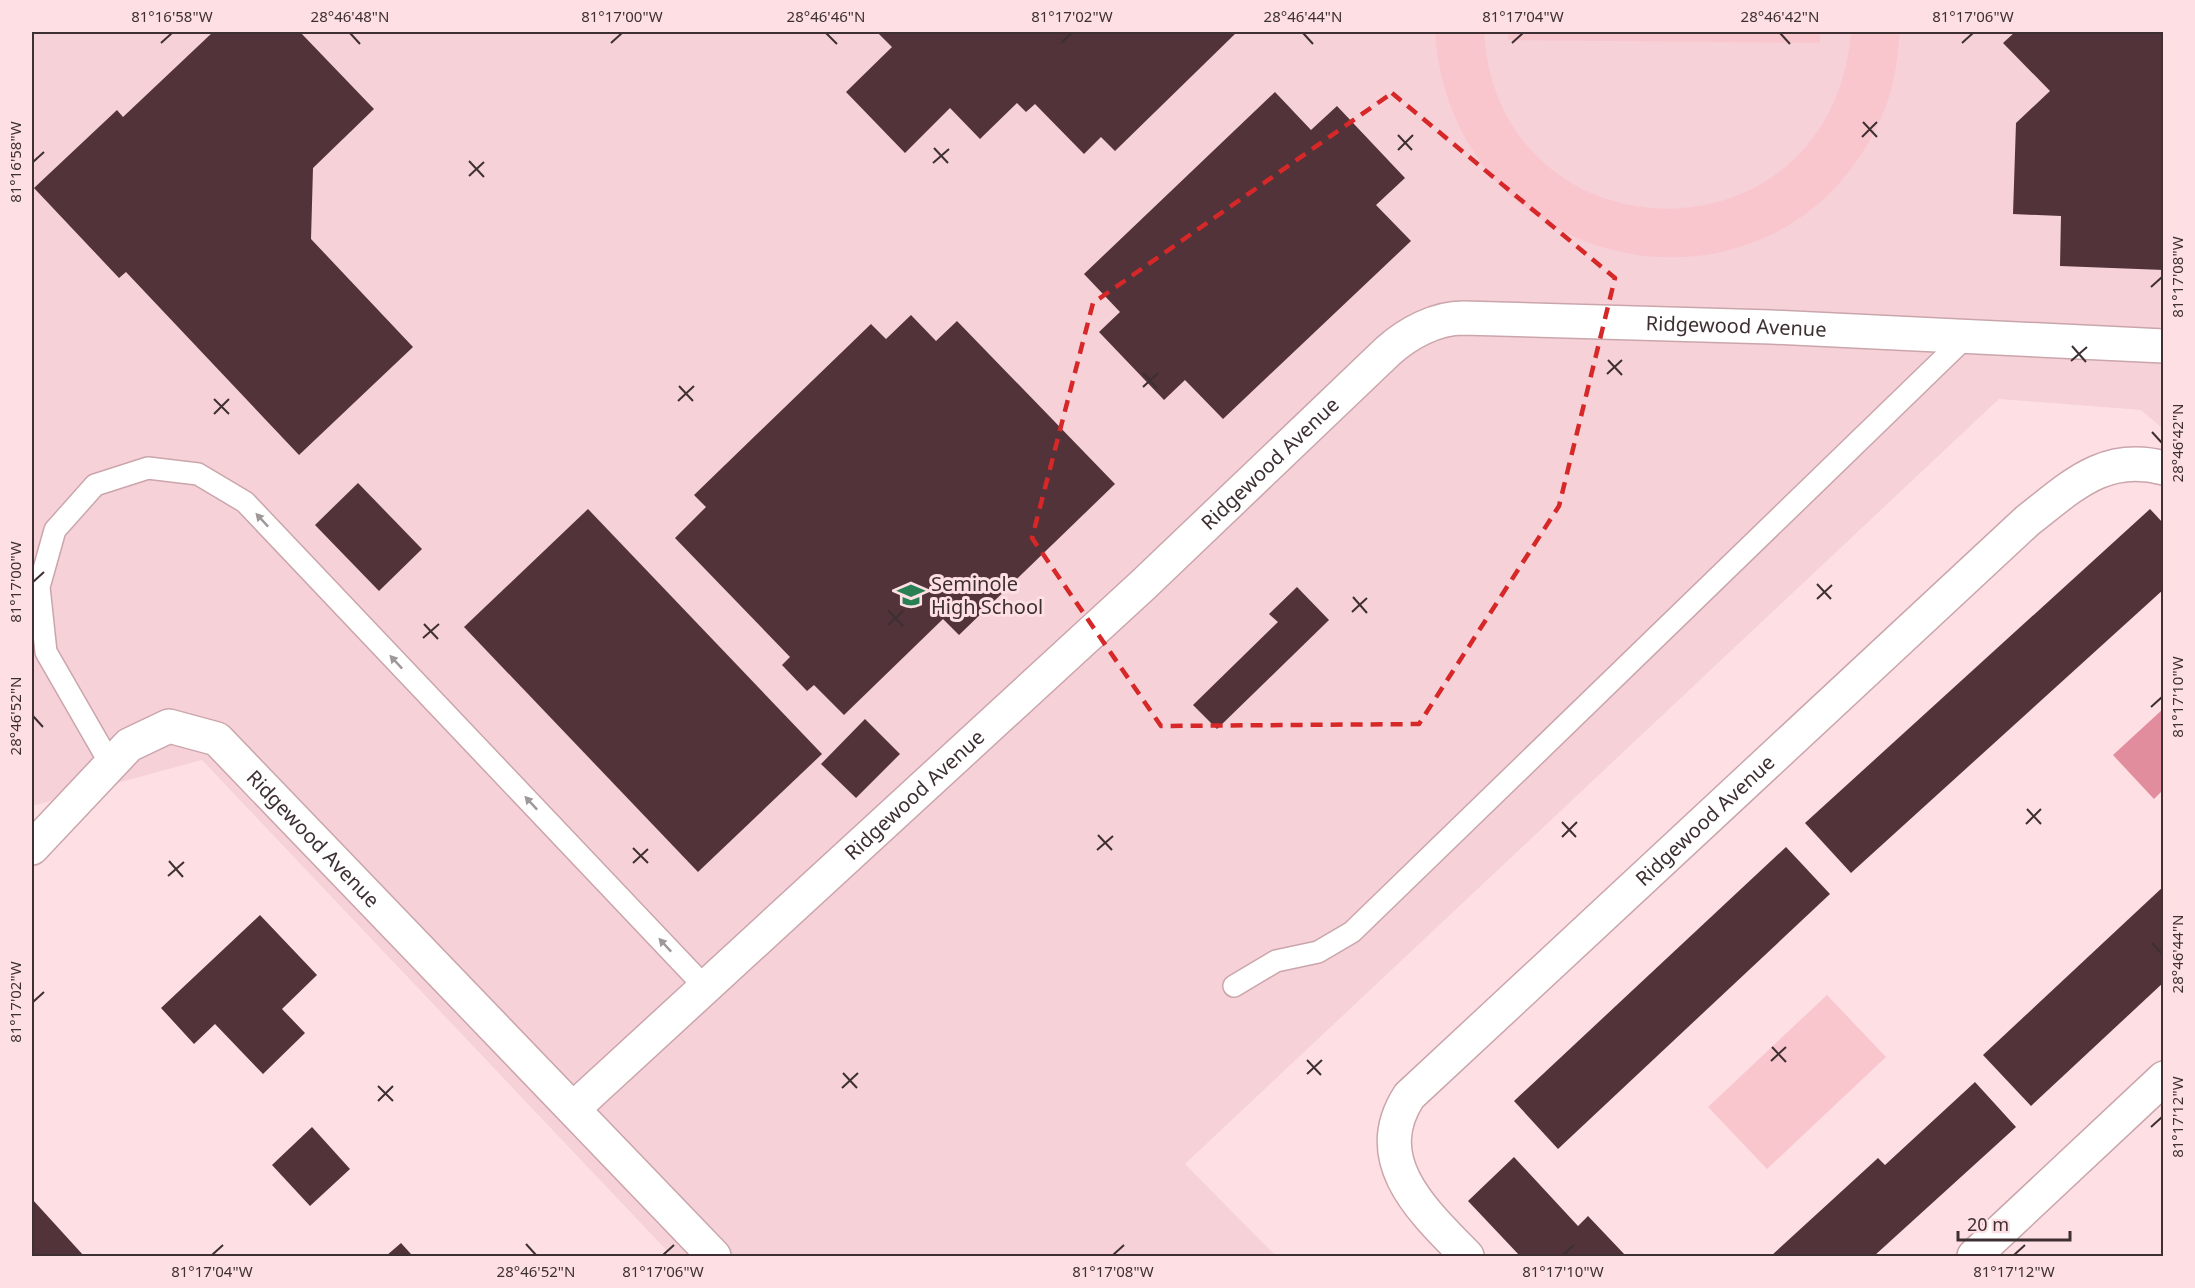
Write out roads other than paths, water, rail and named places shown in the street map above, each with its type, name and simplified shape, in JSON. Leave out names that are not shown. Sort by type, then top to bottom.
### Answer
[{"type":"street","name":"Ridgewood Avenue","points":[[573,1109],[1143,585],[1403,338],[1453,318],[1967,336],[2163,346]]},
{"type":"street","name":"Ridgewood Avenue","points":[[1467,1257],[1413,1199],[1400,1170],[1394,1147],[1395,1125],[1399,1111],[1409,1096],[2027,521],[2084,477],[2108,467],[2133,463],[2163,468]]},
{"type":"street","name":"Ridgewood Avenue","points":[[32,848],[129,745],[169,726],[217,739],[714,1257]]},
{"type":"street","points":[[1974,1257],[2163,1078]]},
{"type":"lane","points":[[1234,986],[1276,961],[1318,952],[1352,932],[1967,336]]},
{"type":"lane","points":[[111,765],[46,652],[39,586],[55,530],[95,485],[148,468],[198,474],[245,502],[705,987]]},
{"type":"place","name":"Seminole High School","points":[[911,595]]}]
